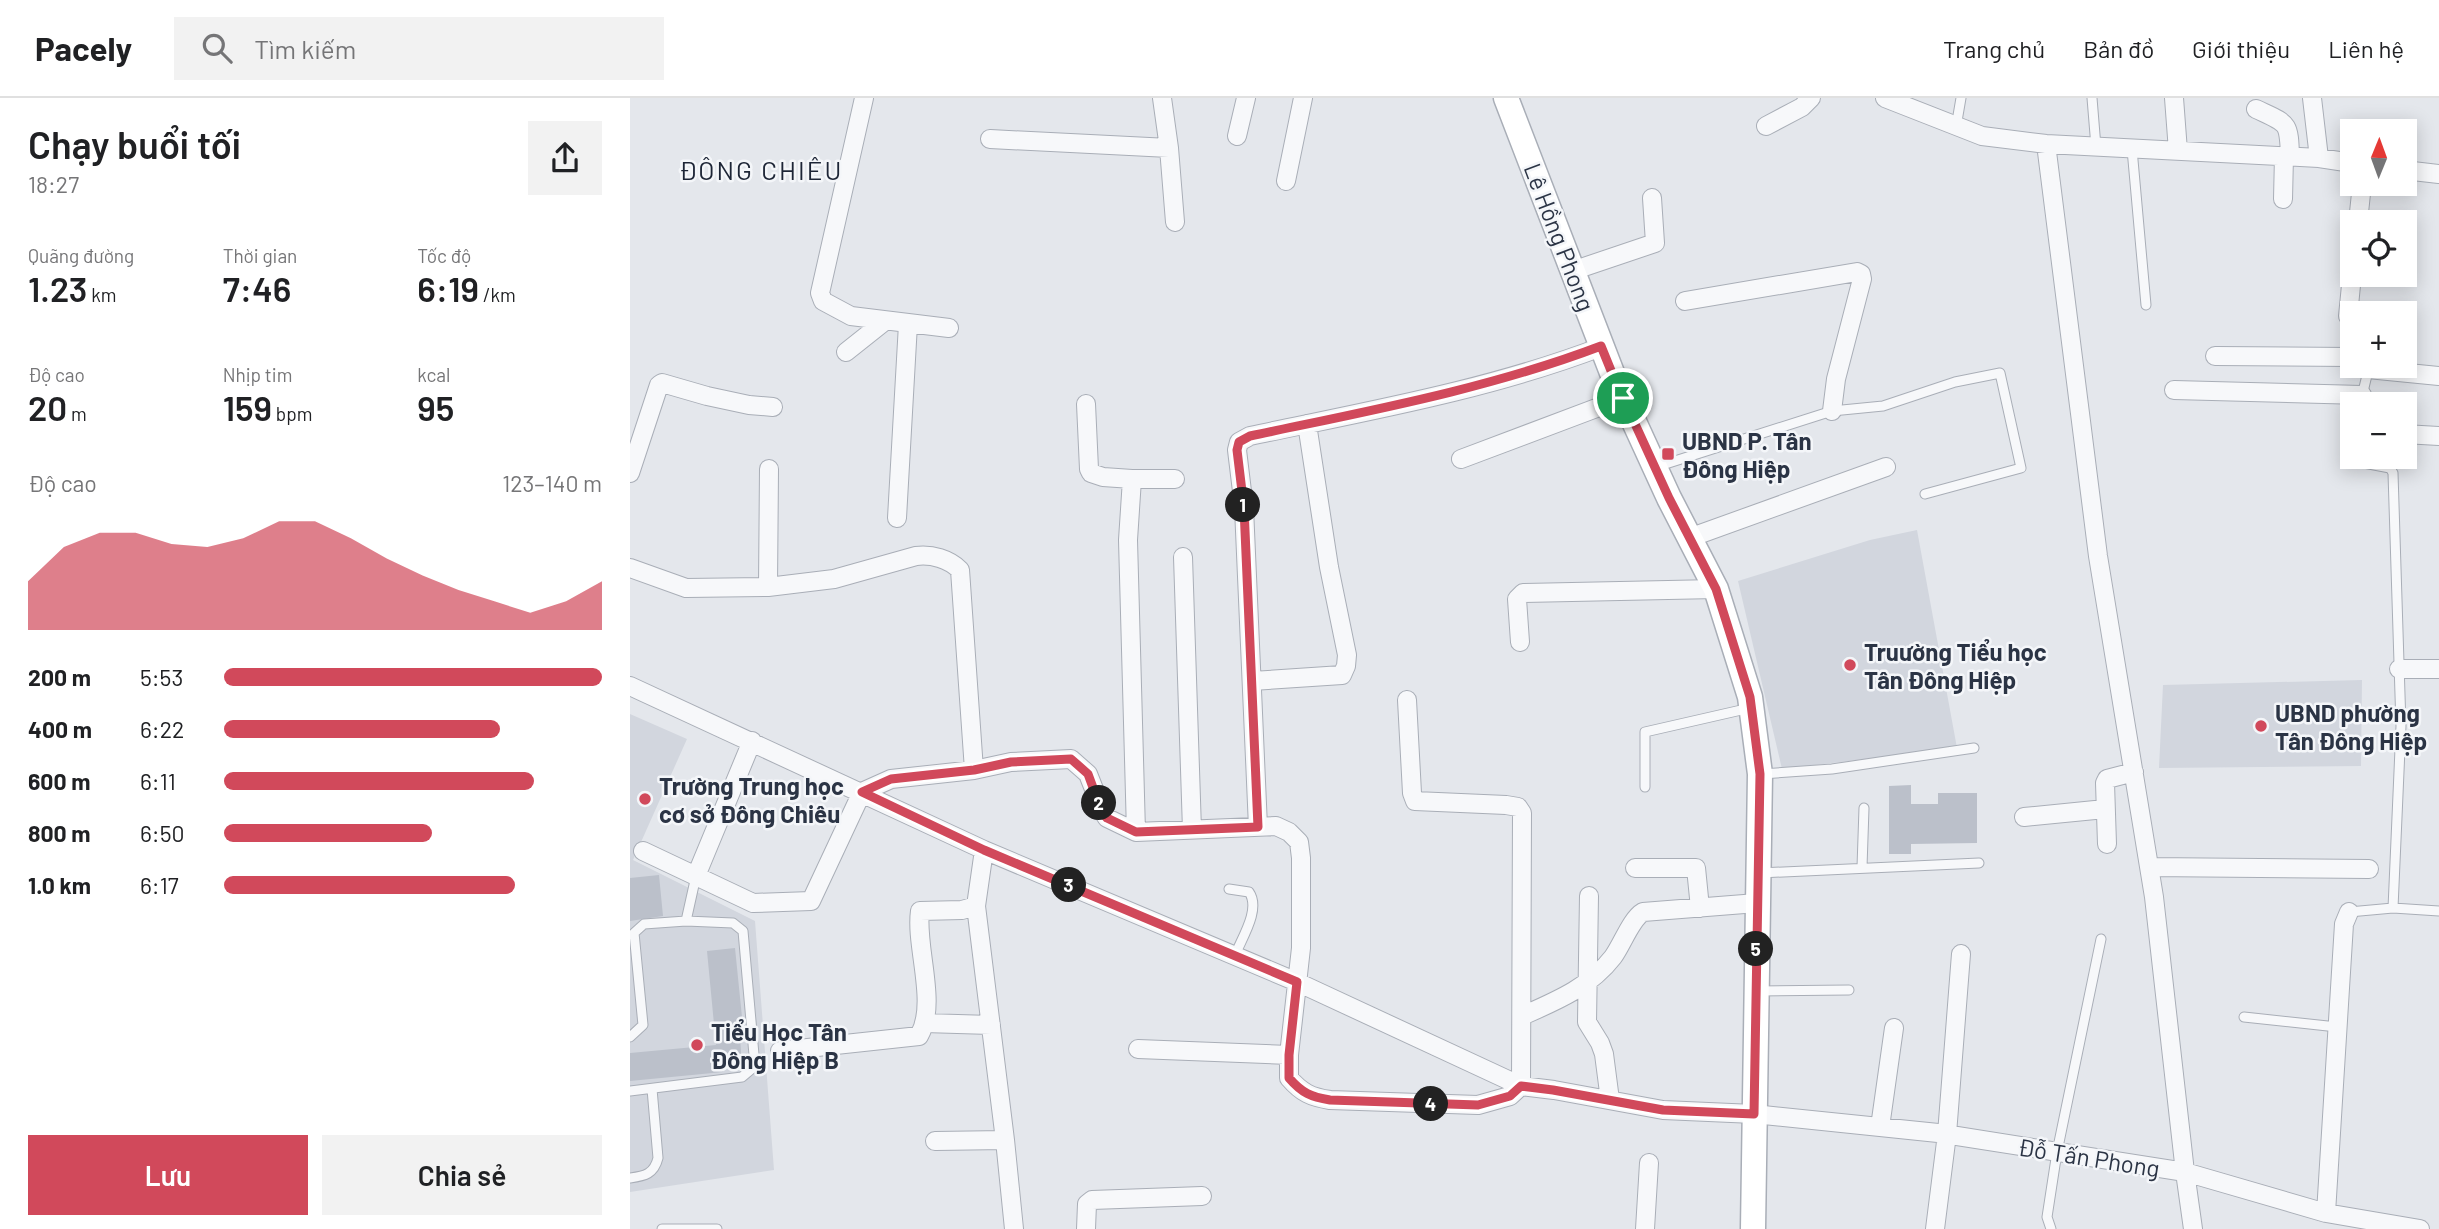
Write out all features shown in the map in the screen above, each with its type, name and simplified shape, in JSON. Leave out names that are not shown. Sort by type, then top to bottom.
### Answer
[{"type":"main road","name":"Lê Hồng Phong","points":[[1506,98],[1623,398],[1716,589],[1752,707],[1760,774],[1753,1229]]},
{"type":"street","points":[[864,98],[820,293],[823,302],[842,312],[885,321],[949,328]]},
{"type":"street","points":[[1162,98],[1175,222]]},
{"type":"street","points":[[1237,136],[1246,98]]},
{"type":"street","points":[[1286,181],[1303,98]]},
{"type":"street","points":[[1766,126],[1802,107],[1811,98]]},
{"type":"street","points":[[1885,98],[1982,136],[2046,144],[2340,161]]},
{"type":"street","points":[[2174,98],[2179,151]]},
{"type":"street","points":[[2312,98],[2319,158]]},
{"type":"street","points":[[2256,109],[2288,128],[2283,199]]},
{"type":"street","points":[[990,138],[1169,148]]},
{"type":"street","points":[[2046,144],[2098,556],[2149,867],[2193,1229]]},
{"type":"street","points":[[2417,171],[2439,174]]},
{"type":"street","points":[[1572,271],[1655,243],[1652,198]]},
{"type":"street","points":[[1685,301],[1857,272],[1861,274],[1862,279],[1836,379],[1832,411]]},
{"type":"street","points":[[846,352],[885,321]]},
{"type":"street","points":[[897,518],[908,324]]},
{"type":"street","points":[[1258,827],[1244,508],[1237,450],[1239,442],[1250,436],[1428,398],[1568,359],[1601,346]]},
{"type":"street","points":[[2216,356],[2340,357]]},
{"type":"street","points":[[2417,373],[2439,376]]},
{"type":"street","points":[[630,473],[659,385],[662,383],[707,396],[773,407]]},
{"type":"street","points":[[2174,390],[2340,398]]},
{"type":"street","points":[[1461,459],[1623,398]]},
{"type":"street","points":[[1086,404],[1091,473],[1103,477],[1175,479]]},
{"type":"street","points":[[1252,681],[1342,675],[1346,666],[1347,655],[1329,567],[1307,424]]},
{"type":"street","points":[[2417,434],[2439,436]]},
{"type":"street","points":[[1689,538],[1886,467]]},
{"type":"street","points":[[768,587],[769,469]]},
{"type":"street","points":[[1132,479],[1128,540],[1136,832]]},
{"type":"street","points":[[630,568],[686,588],[768,587],[834,579],[923,555],[953,562],[960,570],[974,770]]},
{"type":"street","points":[[1183,557],[1192,830]]},
{"type":"street","points":[[1520,642],[1517,599],[1523,593],[1716,589]]},
{"type":"street","points":[[2399,669],[2439,669]]},
{"type":"street","name":"Đỗ Tấn Phong","points":[[630,687],[984,850],[1297,982],[1521,1086],[1663,1110],[1754,1114],[1947,1134],[2185,1172],[2326,1213],[2420,1229]]},
{"type":"street","points":[[643,851],[753,903],[811,901],[862,792],[891,779],[974,770],[1011,762],[1071,759],[1088,774],[1102,812],[1107,818],[1136,832],[1276,826],[1289,832],[1299,842],[1301,948],[1289,1055],[1289,1078],[1299,1090],[1309,1096],[1330,1100],[1478,1105],[1498,1101],[1510,1096],[1521,1086],[1522,813],[1518,807],[1506,805],[1415,801],[1412,793],[1407,700]]},
{"type":"street","points":[[696,876],[752,741]]},
{"type":"street","points":[[2107,844],[2105,783],[2107,779],[2134,772]]},
{"type":"street","points":[[2024,817],[2105,809]]},
{"type":"street","points":[[984,850],[976,906],[1014,1229]]},
{"type":"street","points":[[2149,867],[2369,869]]},
{"type":"street","points":[[1635,868],[1696,868],[1700,908]]},
{"type":"street","points":[[1588,896],[1587,1022],[1604,1054],[1610,1100]]},
{"type":"street","points":[[1522,1016],[1588,983],[1623,944],[1636,917],[1643,912],[1757,904]]},
{"type":"street","points":[[779,1051],[919,1036],[927,1011],[920,911],[976,906]]},
{"type":"street","points":[[2326,1213],[2344,924],[2349,912]]},
{"type":"street","points":[[1935,1229],[1947,1134],[1961,954]]},
{"type":"street","points":[[924,1023],[991,1025]]},
{"type":"street","points":[[1880,1127],[1894,1028]]},
{"type":"street","points":[[1139,1049],[1289,1055]]},
{"type":"street","points":[[935,1141],[1005,1140]]},
{"type":"street","points":[[1645,1229],[1648,1163]]},
{"type":"street","points":[[1086,1229],[1087,1203],[1092,1200],[1202,1196]]},
{"type":"lane","points":[[1956,127],[1961,98]]},
{"type":"lane","points":[[2092,98],[2096,147]]},
{"type":"lane","points":[[2132,149],[2146,305]]},
{"type":"lane","points":[[1655,467],[1832,411],[1883,406],[1955,382],[2000,373],[2021,468],[1925,494]]},
{"type":"lane","points":[[2392,469],[2401,726],[2393,908]]},
{"type":"lane","points":[[1645,787],[1645,732],[1752,707]]},
{"type":"lane","points":[[1760,774],[1832,769],[1974,748]]},
{"type":"lane","points":[[1862,867],[1864,808]]},
{"type":"lane","points":[[1758,873],[1979,863]]},
{"type":"lane","points":[[686,921],[696,876]]},
{"type":"lane","points":[[1229,889],[1249,892],[1254,900],[1251,917],[1234,955]]},
{"type":"lane","points":[[2349,912],[2393,908],[2439,911]]},
{"type":"lane","points":[[630,1037],[643,1025],[634,933],[644,924],[686,921],[733,923],[743,932],[755,1066],[742,1077],[630,1091]]},
{"type":"lane","points":[[2051,1229],[2047,1217],[2057,1152],[2101,939]]},
{"type":"lane","points":[[1755,991],[1849,990]]},
{"type":"lane","points":[[2244,1017],[2337,1027]]},
{"type":"lane","points":[[630,1178],[643,1177],[656,1168],[658,1158],[652,1089]]},
{"type":"lane","points":[[662,1229],[717,1229]]},
{"type":"shaded area","name":"Truường Tiểu học Tân Đông Hiệp","points":[[1917,530],[1957,748],[1782,769],[1738,581],[1870,540]]},
{"type":"shaded area","name":"UBND phường Tân Đông Hiệp","points":[[2362,680],[2361,766],[2159,768],[2163,685]]},
{"type":"shaded area","name":"Tiểu Học Tân Đông Hiệp B","points":[[630,714],[687,739],[633,860],[755,921],[774,1170],[630,1192]]},
{"type":"building","points":[[1911,785],[1911,804],[1938,804],[1938,793],[1977,793],[1977,843],[1911,844],[1911,854],[1889,854],[1889,786]]},
{"type":"building","points":[[659,875],[663,916],[630,921],[630,878]]},
{"type":"building","points":[[735,948],[744,1037],[740,1037],[742,1066],[723,1067],[723,1072],[630,1081],[630,1053],[716,1045],[707,951]]},
{"type":"place","name":"UBND P. Tân Đông Hiệp","points":[[1668,454]]},
{"type":"place","name":"Truường Tiểu học Tân Đông Hiệp","points":[[1850,665]]},
{"type":"place","name":"UBND phường Tân Đông Hiệp","points":[[2261,726]]},
{"type":"place","name":"Trường Trung học cơ sở Đông Chiêu","points":[[645,799]]},
{"type":"place","name":"Tiểu Học Tân Đông Hiệp B","points":[[697,1045]]},
{"type":"district","name":"ĐÔNG CHIÊU","points":[[761,169]]},
{"type":"route","points":[[1601,346],[1623,398],[1669,498],[1716,589],[1752,707],[1760,774],[1754,1114],[1663,1110],[1521,1086],[1510,1096],[1478,1105],[1330,1100],[1309,1096],[1299,1090],[1289,1078],[1297,982],[984,850],[862,792],[891,779],[974,770],[1011,762],[1063,758],[1071,759],[1088,774],[1102,812],[1107,818],[1136,832],[1258,827],[1244,508],[1237,450],[1239,442],[1250,436],[1428,398],[1568,359],[1601,346]]}]
